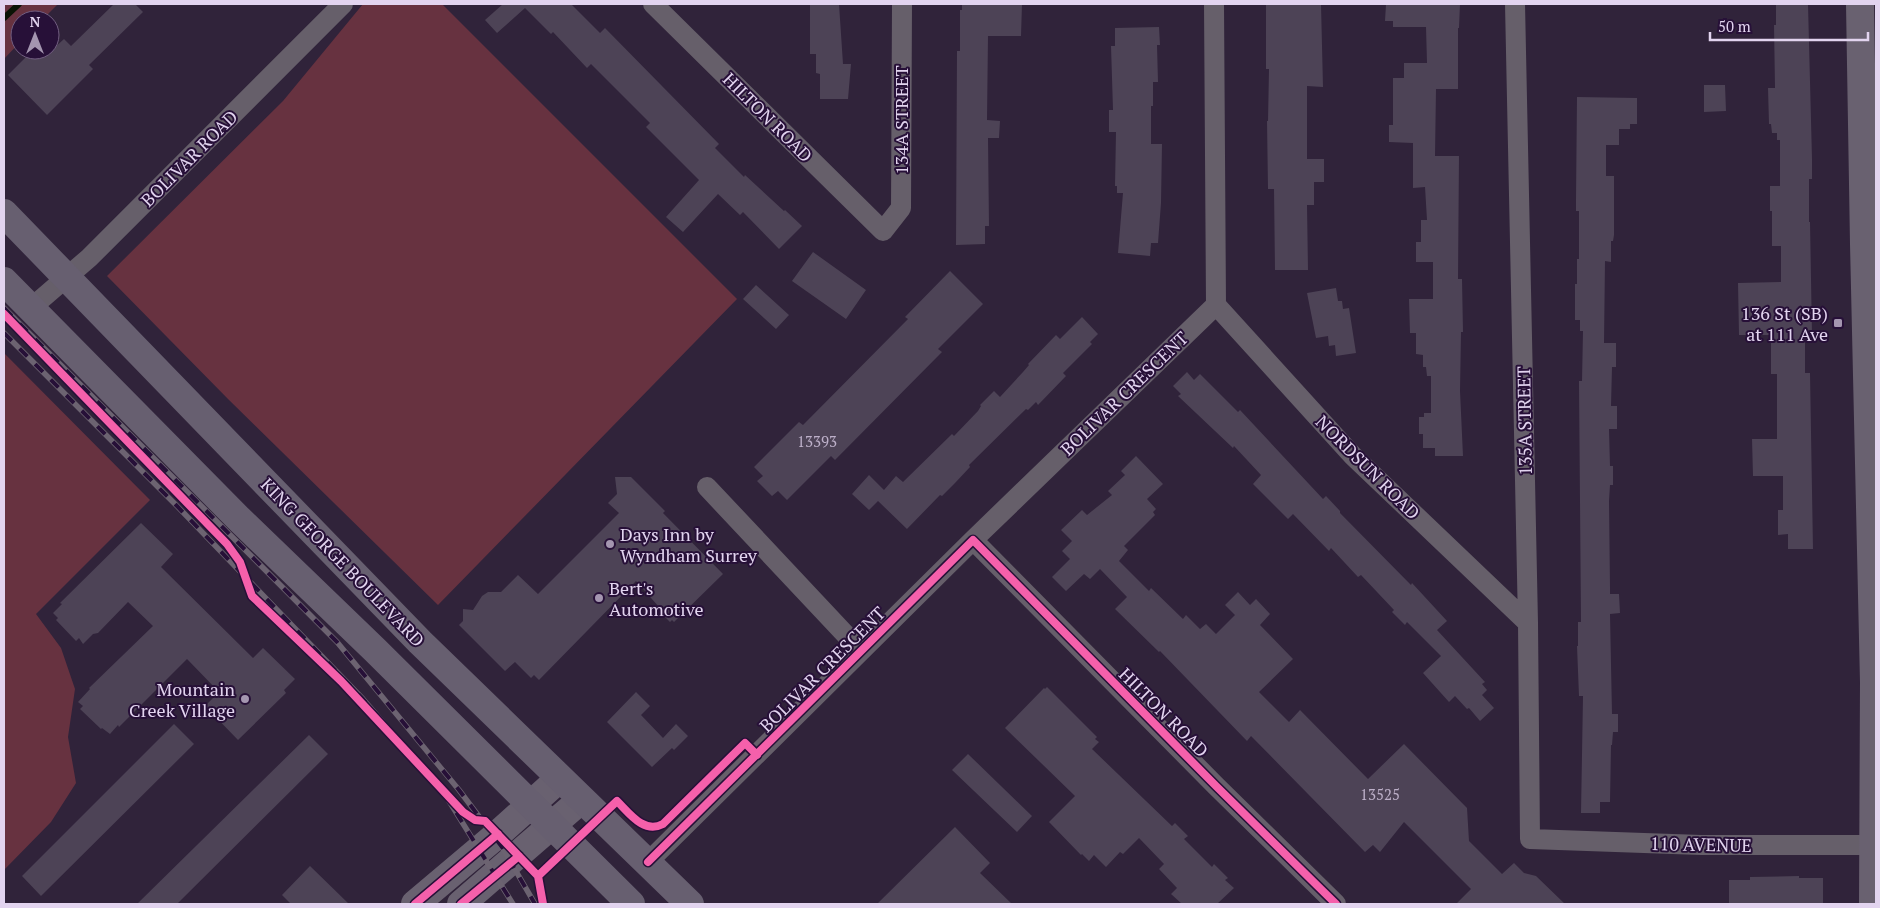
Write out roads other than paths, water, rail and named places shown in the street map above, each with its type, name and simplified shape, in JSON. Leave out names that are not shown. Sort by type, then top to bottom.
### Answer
[{"type":"main road","name":"KING GEORGE BOULEVARD","points":[[4,213],[420,642],[690,904]]},
{"type":"main road","points":[[4,281],[238,518],[532,804],[631,904]]},
{"type":"street","name":"BOLIVAR ROAD","points":[[31,308],[89,258],[343,4]]},
{"type":"street","name":"HILTON ROAD","points":[[653,4],[883,231]]},
{"type":"street","name":"134A STREET","points":[[883,231],[901,208],[902,4]]},
{"type":"street","points":[[1214,4],[1216,305]]},
{"type":"street","name":"135A STREET","points":[[1515,4],[1528,623],[1530,839]]},
{"type":"street","points":[[1860,4],[1870,244],[1874,682],[1873,904]]},
{"type":"street","name":"BOLIVAR CRESCENT","points":[[648,862],[973,540],[1216,305]]},
{"type":"street","name":"NORDSUN ROAD","points":[[1216,305],[1353,456],[1528,623]]},
{"type":"street","points":[[706,487],[861,651]]},
{"type":"street","name":"HILTON ROAD","points":[[973,540],[1216,786],[1336,904]]},
{"type":"street","points":[[416,904],[560,779]]},
{"type":"street","points":[[461,904],[581,800]]},
{"type":"street","name":"110 AVENUE","points":[[1530,839],[1701,845],[1872,845]]},
{"type":"waterway","points":[[4,18],[19,4]]},
{"type":"railway","points":[[4,308],[337,642],[459,790],[502,847],[535,904]]},
{"type":"railway","points":[[4,333],[176,505],[363,699],[444,793],[513,904]]},
{"type":"place","name":"136 St (SB) at 111 Ave","points":[[1838,323]]},
{"type":"place","name":"Days Inn by Wyndham Surrey","points":[[610,544]]},
{"type":"place","name":"Bert's Automotive","points":[[599,598]]},
{"type":"place","name":"Mountain Creek Village","points":[[245,699]]}]
